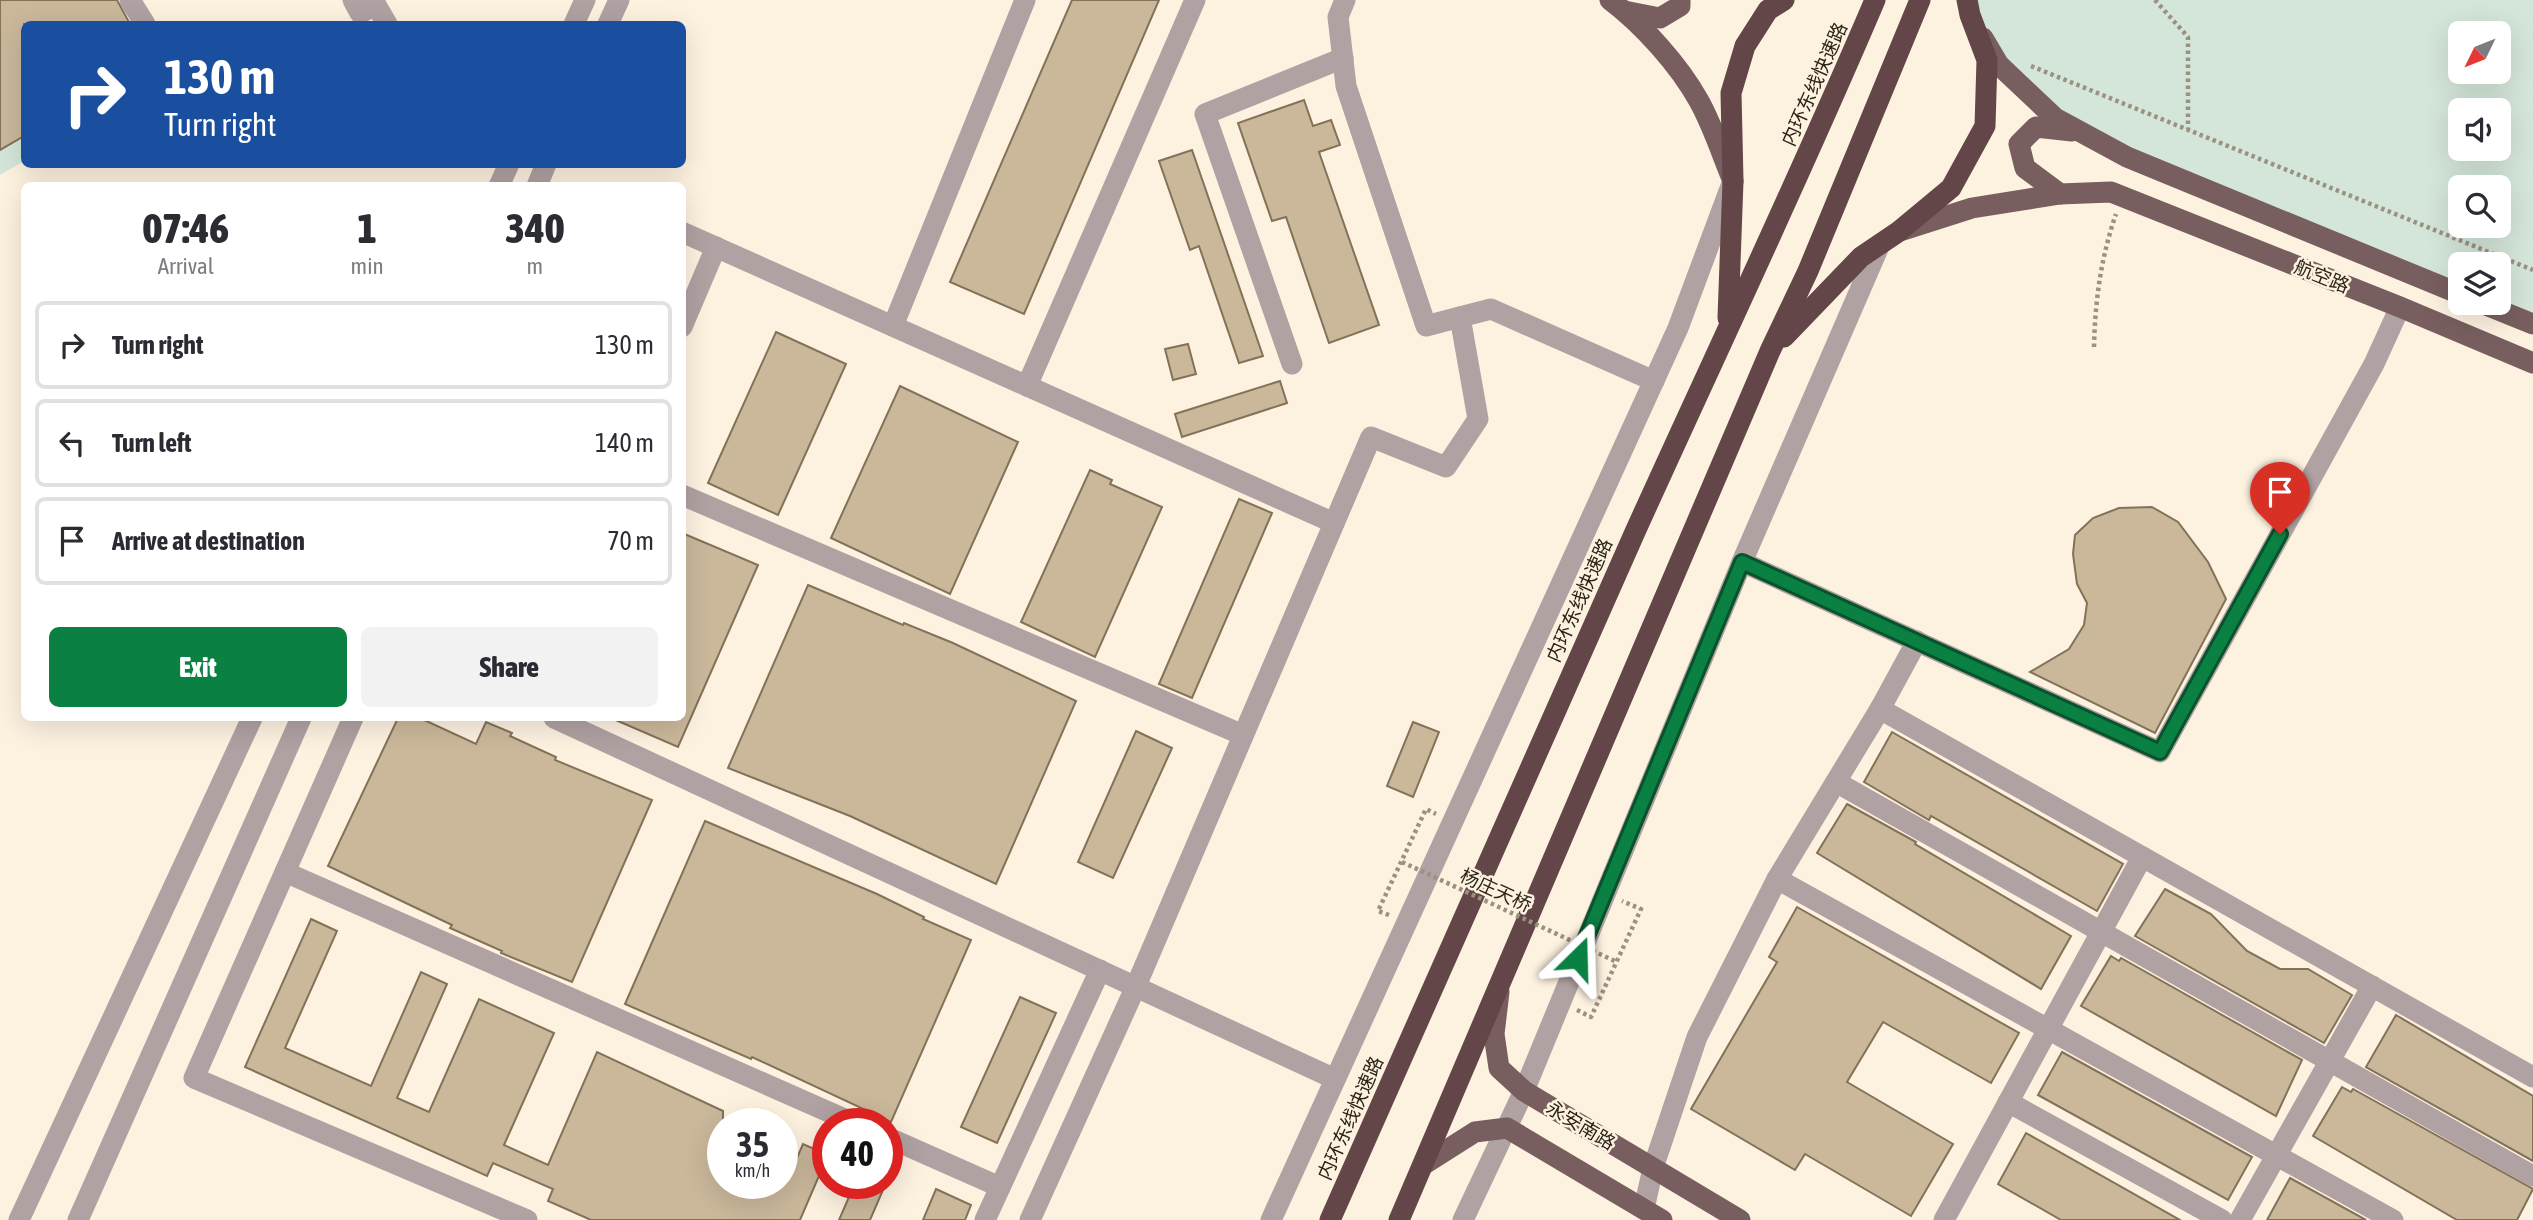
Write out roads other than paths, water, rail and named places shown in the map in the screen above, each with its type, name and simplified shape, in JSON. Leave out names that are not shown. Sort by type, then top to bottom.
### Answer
[{"type":"highway","points":[[1727,327],[1733,181],[1731,93],[1745,46],[1768,10],[1784,0]]},
{"type":"highway","name":"内环东线快速路","points":[[1330,1220],[1875,0]]},
{"type":"highway","points":[[1399,1220],[1770,351],[1808,271],[1920,0]]},
{"type":"highway","points":[[1770,351],[1861,257],[1951,188],[1985,127],[1987,60],[1969,7]]},
{"type":"main road","points":[[1617,5],[1660,18],[1680,6],[1679,0]]},
{"type":"main road","points":[[1617,5],[1664,52],[1699,101],[1733,181]]},
{"type":"main road","name":"航空路","points":[[1969,7],[1999,65],[2055,118],[2127,157],[2448,290]]},
{"type":"main road","points":[[2060,194],[2025,168],[2018,144],[2036,127],[2081,132]]},
{"type":"main road","points":[[1889,238],[1972,208],[2060,194]]},
{"type":"main road","name":"航空路","points":[[2060,194],[2116,195],[2400,307],[2533,363]]},
{"type":"main road","points":[[2511,315],[2533,324]]},
{"type":"main road","name":"永安南路","points":[[1500,984],[1494,1034],[1499,1068],[1524,1091],[1740,1220]]},
{"type":"main road","points":[[1423,1164],[1475,1132],[1507,1128]]},
{"type":"main road","name":"永安南路","points":[[1507,1128],[1662,1220]]},
{"type":"street","points":[[130,0],[143,21]]},
{"type":"street","points":[[353,0],[360,13],[376,5],[385,21]]},
{"type":"street","points":[[575,21],[585,0]]},
{"type":"street","points":[[609,21],[619,0]]},
{"type":"street","points":[[893,326],[1026,0]]},
{"type":"street","points":[[1027,386],[1195,0]]},
{"type":"street","points":[[1345,0],[1338,18],[1346,86],[1426,326],[1491,309],[1654,381]]},
{"type":"street","points":[[1292,364],[1205,114],[1343,58]]},
{"type":"street","points":[[1271,1220],[1678,328],[1733,181]]},
{"type":"street","points":[[686,234],[1334,523]]},
{"type":"street","points":[[1464,1220],[1524,1091],[1742,562],[1889,238]]},
{"type":"street","points":[[686,318],[716,247]]},
{"type":"street","points":[[1742,562],[2160,752],[2374,364],[2400,307]]},
{"type":"street","points":[[1031,1220],[1136,986],[1371,437],[1446,467],[1478,419],[1460,317]]},
{"type":"street","points":[[686,497],[1243,735]]},
{"type":"street","points":[[1644,1209],[1653,1168],[1697,1037],[1777,879],[1880,709],[1917,640]]},
{"type":"street","points":[[1880,709],[2533,1077]]},
{"type":"street","points":[[19,1220],[251,721]]},
{"type":"street","points":[[78,1220],[300,721]]},
{"type":"street","points":[[352,721],[194,1078],[527,1220]]},
{"type":"street","points":[[560,721],[1335,1079]]},
{"type":"street","points":[[1836,782],[2533,1176]]},
{"type":"street","points":[[1951,1217],[2008,1102],[2143,857]]},
{"type":"street","points":[[285,872],[820,1108]]},
{"type":"street","points":[[1777,879],[2393,1220]]},
{"type":"street","points":[[985,1220],[1100,970]]},
{"type":"street","points":[[2240,1220],[2372,986]]},
{"type":"street","points":[[2008,1102],[2222,1220]]},
{"type":"street","points":[[903,1144],[1000,1187]]}]
